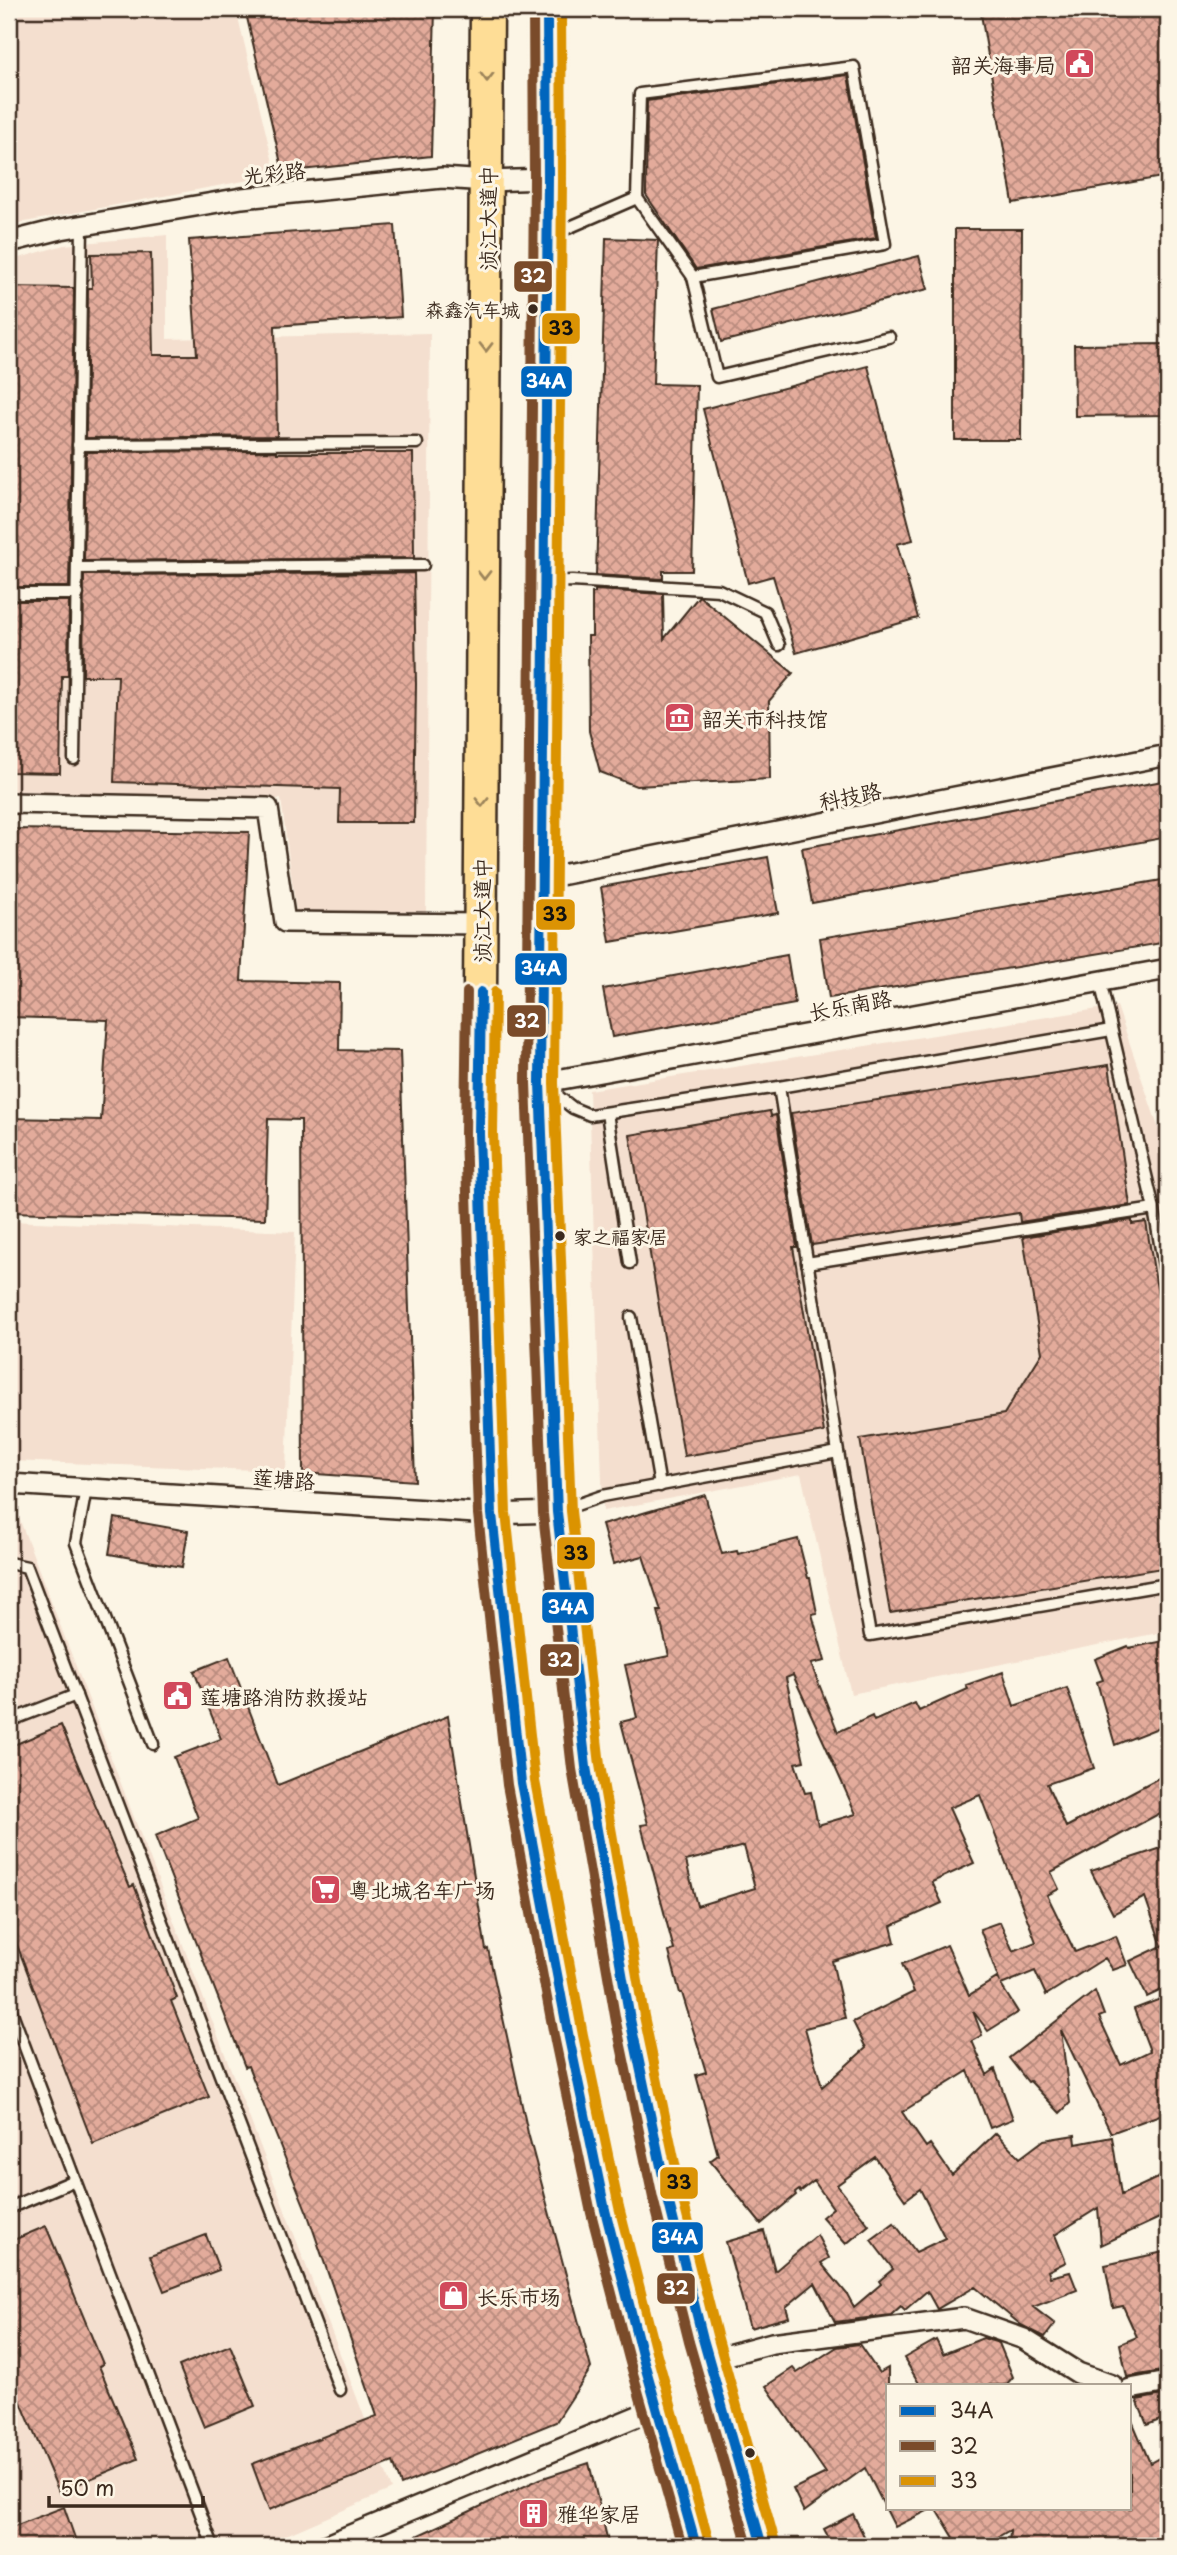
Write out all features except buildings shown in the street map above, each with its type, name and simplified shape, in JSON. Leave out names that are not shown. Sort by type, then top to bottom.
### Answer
[{"type":"main road","name":"浈江大道中","points":[[487,9],[480,1134],[492,1514],[521,1783],[569,2038],[605,2210],[696,2546]]},
{"type":"main road","points":[[547,9],[548,179],[540,1083],[557,1512],[586,1767],[630,2019],[667,2195],[709,2360],[762,2546]]},
{"type":"street","name":"光彩路","points":[[9,242],[82,225],[242,198],[442,178],[487,181],[548,179]]},
{"type":"street","name":"科技路","points":[[540,879],[1168,755]]},
{"type":"street","points":[[9,803],[268,807],[285,922],[481,924]]},
{"type":"street","name":"长乐南路","points":[[540,1083],[1168,969]]},
{"type":"street","name":"莲塘路","points":[[9,1484],[492,1514],[557,1512]]},
{"type":"street","points":[[709,2360],[772,2343],[853,2330],[964,2318],[1024,2339],[1078,2373],[1109,2384]]},
{"type":"street","points":[[1132,2389],[1168,2382]]},
{"type":"street","points":[[324,2546],[657,2408]]},
{"type":"lane","points":[[693,277],[885,244],[854,66],[640,94],[637,198],[693,277],[717,377],[890,337]]},
{"type":"lane","points":[[547,237],[637,198]]},
{"type":"lane","points":[[74,759],[82,225]]},
{"type":"lane","points":[[78,445],[417,443]]},
{"type":"lane","points":[[78,568],[423,565]]},
{"type":"lane","points":[[543,583],[572,581],[719,590],[765,611],[779,645]]},
{"type":"lane","points":[[9,594],[78,594]]},
{"type":"lane","points":[[1100,981],[1154,1209],[1168,1290]]},
{"type":"lane","points":[[540,1083],[573,1108],[590,1115],[779,1087],[1111,1030]]},
{"type":"lane","points":[[779,1087],[870,1635],[1168,1584]]},
{"type":"lane","points":[[607,1113],[630,1263]]},
{"type":"lane","points":[[807,1263],[1154,1209]]},
{"type":"lane","points":[[631,1317],[660,1486]]},
{"type":"lane","points":[[557,1512],[595,1498],[838,1452]]},
{"type":"lane","points":[[86,1489],[76,1543],[153,1744]]},
{"type":"lane","points":[[9,1563],[27,1567],[340,2390]]},
{"type":"lane","points":[[9,1721],[76,1695]]},
{"type":"lane","points":[[9,2004],[213,2546]]},
{"type":"lane","points":[[9,2208],[75,2180]]},
{"type":"shaded area","points":[[9,9],[236,9],[276,175],[9,225]]},
{"type":"shaded area","points":[[167,235],[167,339],[430,333],[426,912],[296,911],[281,799],[9,791],[9,261],[64,245]]},
{"type":"shaded area","points":[[1117,1006],[1168,1156],[1168,1631],[851,1694],[801,1474],[603,1511],[589,1090]]},
{"type":"shaded area","points":[[9,1221],[295,1232],[286,1471],[9,1461]]},
{"type":"shaded area","points":[[9,1492],[392,2489],[261,2546],[9,2546]]},
{"type":"transit line","name":"32","points":[[533,9],[534,179],[526,1083],[543,1514],[572,1769],[616,2022],[653,2198],[689,2342],[748,2546]]},
{"type":"transit line","name":"34A","points":[[547,9],[548,179],[540,1083],[557,1512],[586,1767],[630,2019],[667,2195],[703,2339],[762,2546]]},
{"type":"transit line","name":"33","points":[[561,9],[562,179],[554,1083],[571,1511],[600,1765],[644,2016],[681,2192],[717,2335],[775,2542]]},
{"type":"transit line","name":"32","points":[[467,992],[465,1134],[478,1514],[507,1785],[555,2041],[591,2213],[682,2546]]},
{"type":"transit line","name":"34A","points":[[481,992],[479,1134],[492,1514],[521,1783],[569,2038],[605,2210],[642,2355],[696,2546]]},
{"type":"transit line","name":"33","points":[[495,992],[493,1134],[506,1513],[535,1781],[619,2207],[709,2542]]},
{"type":"place","name":"韶关海事局","points":[[1079,64]]},
{"type":"place","name":"森鑫汽车城","points":[[533,309]]},
{"type":"place","name":"韶关市科技馆","points":[[679,718]]},
{"type":"place","name":"家之福家居","points":[[560,1236]]},
{"type":"place","name":"莲塘路消防救援站","points":[[177,1696]]},
{"type":"place","name":"粤北城名车广场","points":[[326,1889]]},
{"type":"place","name":"长乐市场","points":[[454,2296]]},
{"type":"place","name":"雅华家居","points":[[534,2513]]}]
